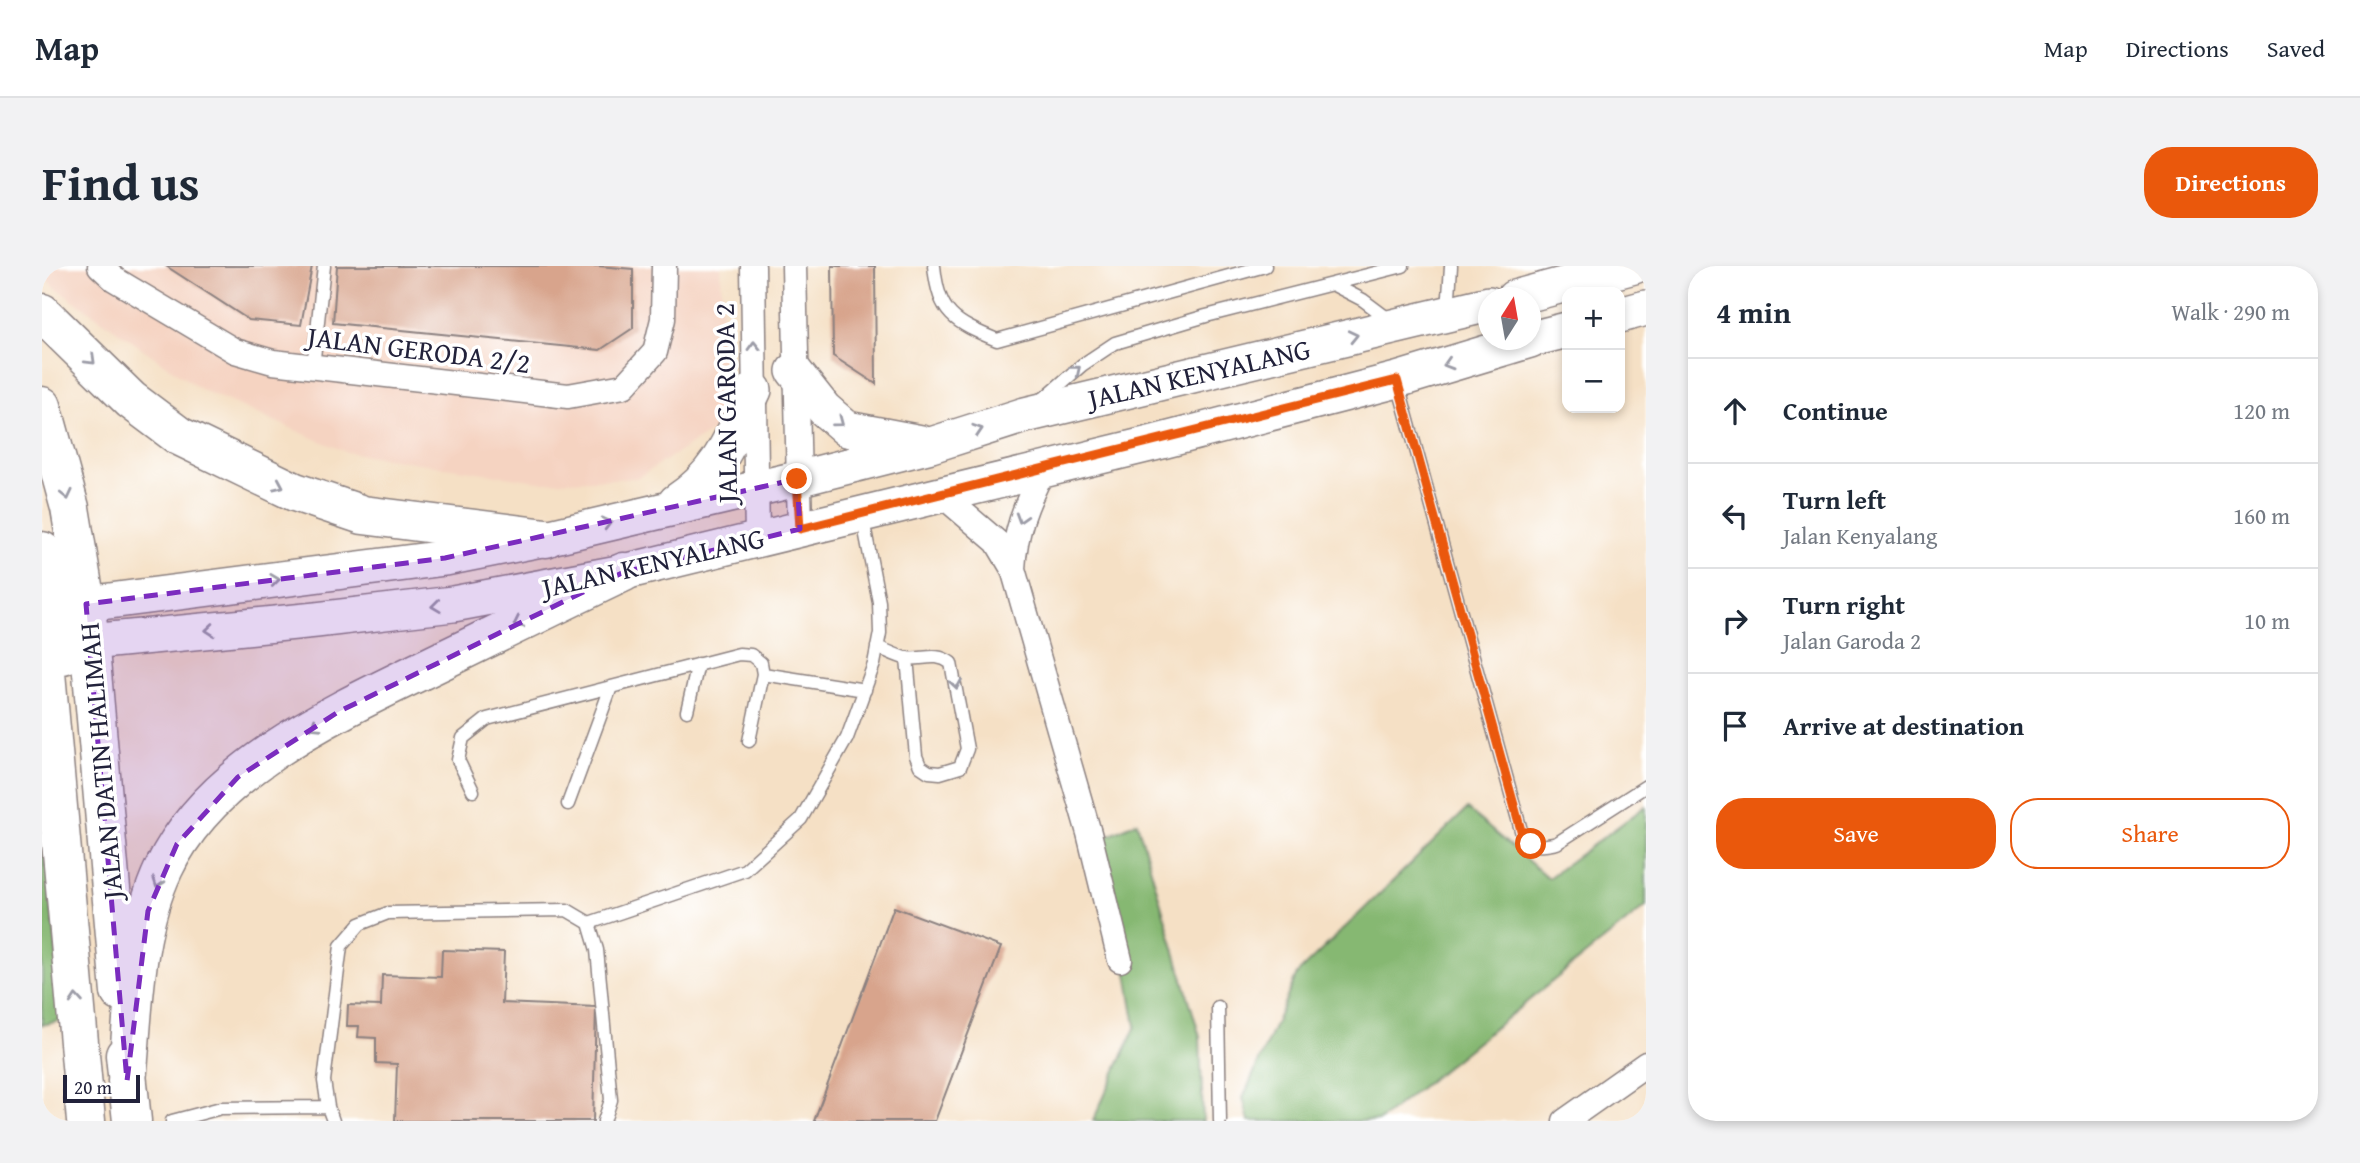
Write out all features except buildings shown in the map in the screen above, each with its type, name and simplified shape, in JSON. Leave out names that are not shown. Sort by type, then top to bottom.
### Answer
[{"type":"main road","points":[[42,313],[131,400],[179,436],[295,492],[363,515],[546,538]]},
{"type":"main road","name":"JALAN DATIN HALIMAH","points":[[42,406],[70,508],[75,829],[64,865],[86,1121]]},
{"type":"main road","points":[[42,551],[70,624]]},
{"type":"main road","points":[[127,1082],[140,956],[148,911],[163,870],[177,844],[195,820],[238,777],[338,712],[624,572]]},
{"type":"main road","name":"JALAN DATIN HALIMAH","points":[[70,624],[132,1121]]},
{"type":"street","name":"JALAN GERODA 2/2","points":[[100,266],[114,279],[235,351],[273,362],[568,396],[624,386],[655,352],[663,319],[664,266]]},
{"type":"street","points":[[742,266],[753,303]]},
{"type":"street","name":"JALAN GARODA 2","points":[[753,266],[757,539]]},
{"type":"street","points":[[794,266],[794,371],[800,529]]},
{"type":"street","points":[[1541,291],[1634,266]]},
{"type":"street","name":"JALAN KENYALANG","points":[[70,624],[546,538],[931,445],[1025,415],[1478,307]]},
{"type":"street","points":[[1625,314],[1646,308]]},
{"type":"street","name":"JALAN KENYALANG","points":[[1541,336],[1562,331]]},
{"type":"street","name":"JALAN KENYALANG","points":[[70,624],[316,620],[453,604],[624,572],[1397,380],[1492,350]]},
{"type":"street","points":[[794,371],[824,409],[847,429],[931,445]]},
{"type":"street","points":[[667,508],[697,489],[714,471],[754,390]]},
{"type":"street","points":[[1013,569],[1014,539],[1025,505],[1043,470]]},
{"type":"street","points":[[942,495],[997,542],[1013,569],[1089,833],[1120,960]]},
{"type":"street","points":[[1565,1121],[1646,1064]]},
{"type":"lane","points":[[313,366],[324,266]]},
{"type":"lane","points":[[934,266],[937,296],[960,324],[997,340],[1265,266]]},
{"type":"lane","points":[[1025,415],[1082,365],[1115,343],[1404,266]]},
{"type":"lane","points":[[1448,314],[1451,266]]},
{"type":"lane","points":[[1332,284],[1363,300],[1396,326]]},
{"type":"lane","points":[[1397,380],[1522,834],[1531,844],[1542,847],[1557,843],[1646,786]]},
{"type":"lane","points":[[589,923],[745,870],[801,819],[847,737],[865,690],[877,647],[879,602],[862,512]]},
{"type":"lane","points":[[877,647],[906,658],[943,657],[955,672],[967,749],[966,758],[960,766],[951,771],[929,772],[920,766],[916,756],[906,658]]},
{"type":"lane","points":[[473,790],[458,760],[463,738],[488,719],[739,654],[751,654],[761,663],[763,674],[748,741]]},
{"type":"lane","points":[[687,711],[698,664]]},
{"type":"lane","points":[[763,674],[865,690]]},
{"type":"lane","points":[[568,804],[611,687]]},
{"type":"lane","points":[[333,1121],[324,1081],[341,946],[360,924],[388,913],[567,910],[589,923],[597,950],[611,1100],[604,1121]]},
{"type":"lane","points":[[1218,1007],[1220,1121]]},
{"type":"lane","points":[[172,1121],[222,1108],[328,1107]]},
{"type":"lane","points":[[326,1121],[328,1107]]},
{"type":"highlighted area","points":[[797,479],[800,529],[624,572],[338,712],[238,777],[177,844],[148,911],[127,1081],[86,604],[445,558]]},
{"type":"shaded area","points":[[42,266],[721,266],[725,423],[637,478],[544,482],[346,452],[200,389],[52,285],[42,274]]},
{"type":"green space","points":[[1646,806],[1646,906],[1379,1121],[1249,1121],[1243,1098],[1297,974],[1467,809],[1548,878]]},
{"type":"green space","points":[[1137,822],[1200,1037],[1203,1121],[1093,1121],[1136,1026],[1104,837]]},
{"type":"green space","points":[[42,829],[65,1020],[42,1025]]},
{"type":"route","points":[[797,479],[800,529],[1154,443],[1397,380],[1522,834],[1531,844]]}]
